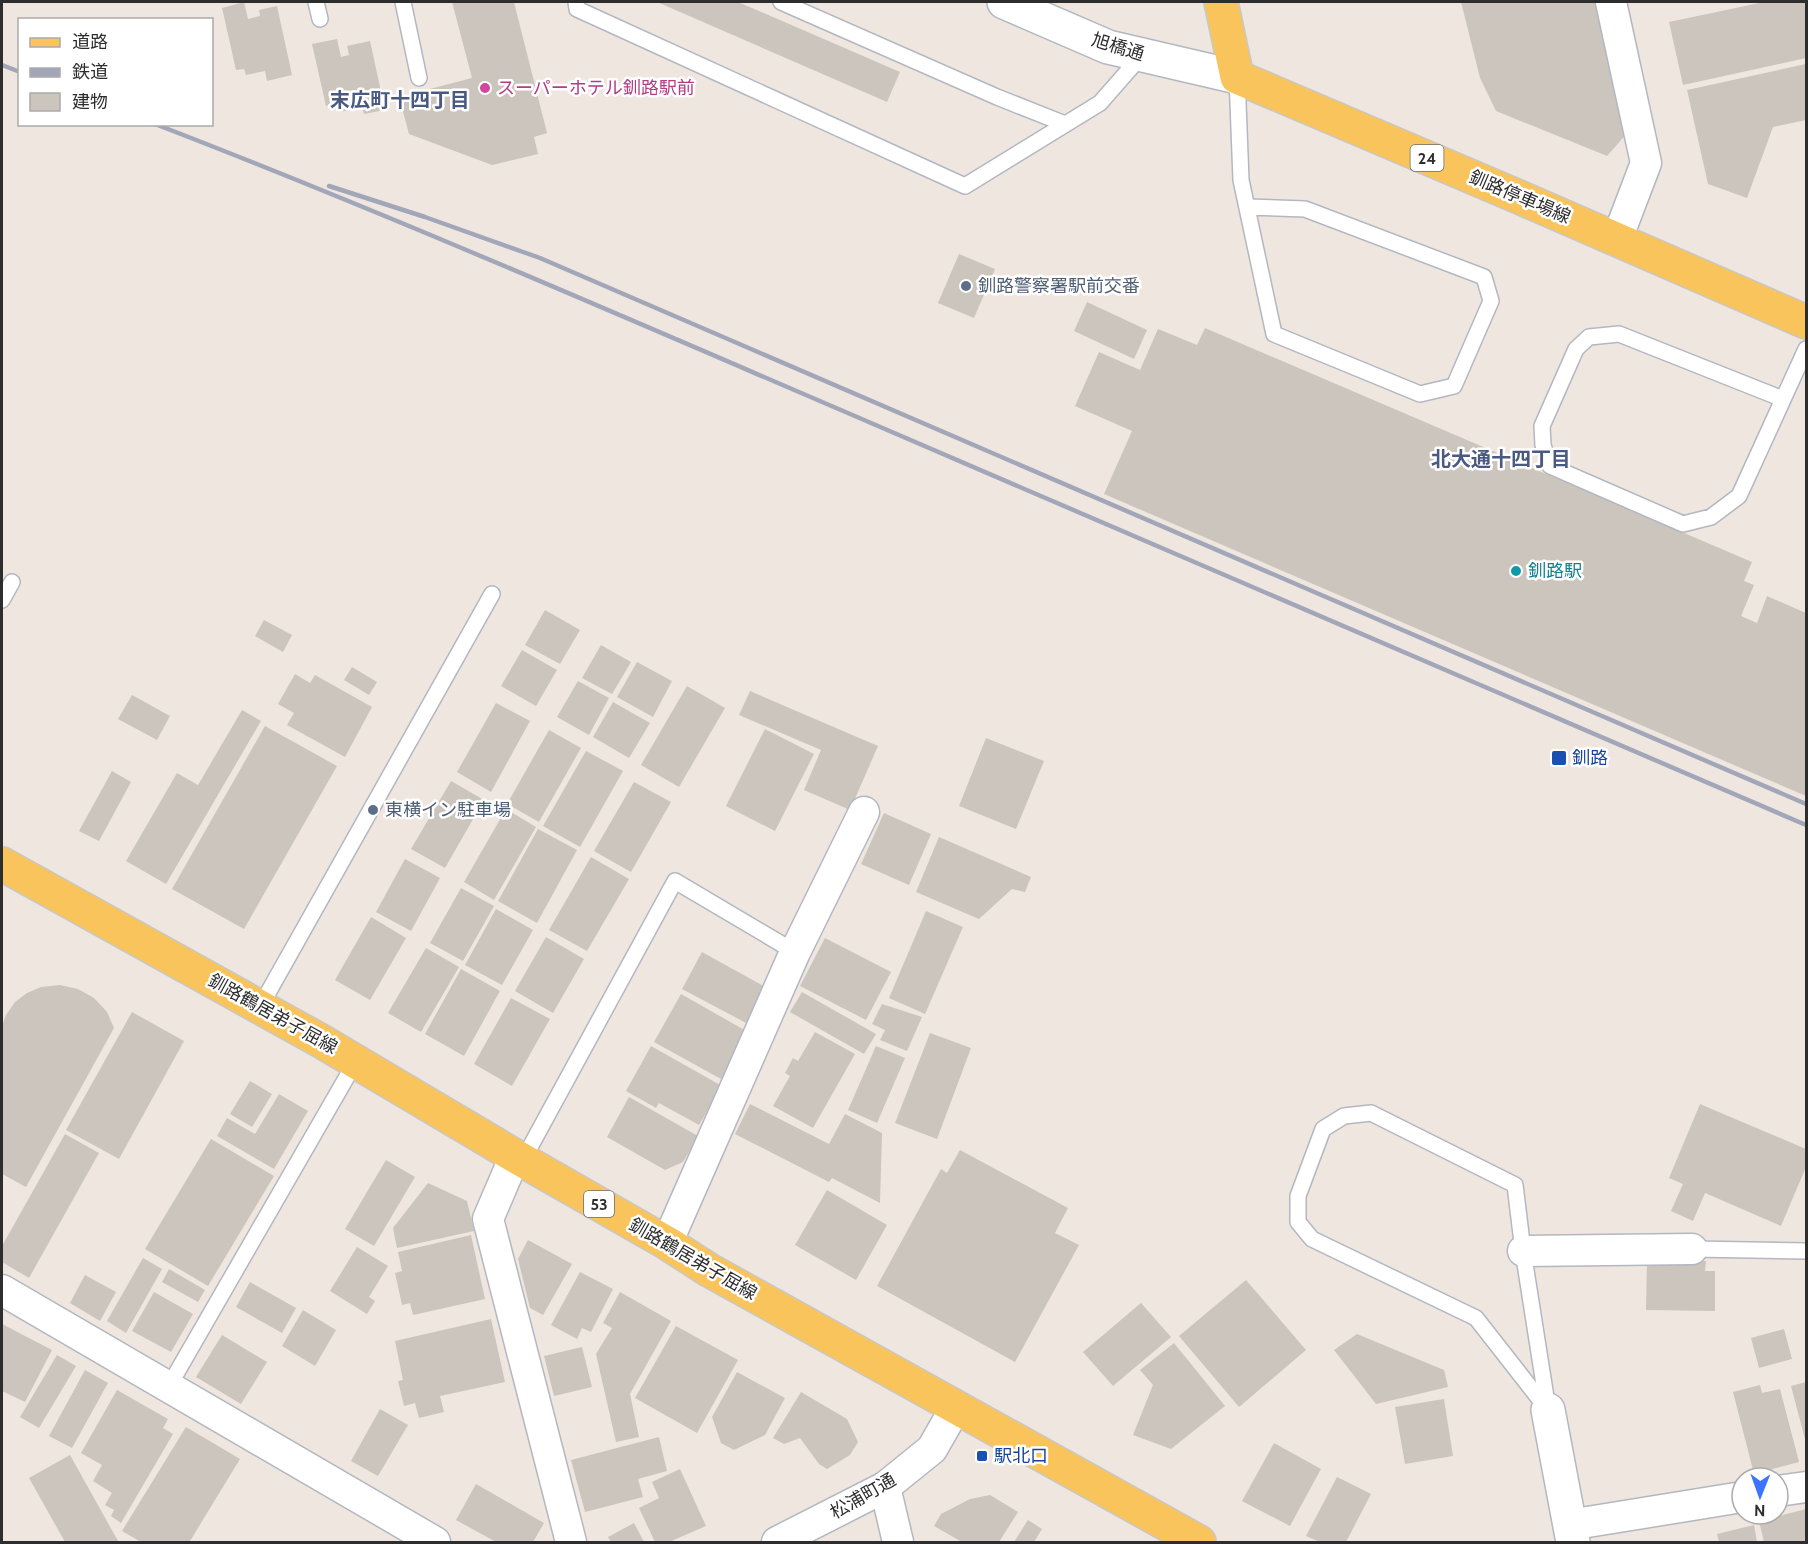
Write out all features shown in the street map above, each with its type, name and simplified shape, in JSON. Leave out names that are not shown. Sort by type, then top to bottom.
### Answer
[{"type":"main road","points":[[1221,2],[1237,76]]},
{"type":"main road","name":"釧路停車場線","points":[[1237,76],[1806,322]]},
{"type":"main road","name":"釧路鶴居弟子屈線","points":[[2,864],[356,1061],[667,1243],[709,1270],[1199,1542]]},
{"type":"street","name":"旭橋通","points":[[1004,2],[1108,47],[1237,76]]},
{"type":"street","points":[[1611,2],[1646,163],[1617,239]]},
{"type":"street","points":[[667,1243],[795,952],[864,812]]},
{"type":"street","points":[[519,1158],[488,1219],[571,1542]]},
{"type":"street","points":[[1523,1251],[1692,1249]]},
{"type":"street","points":[[2,1290],[435,1542]]},
{"type":"street","name":"松浦町通","points":[[777,1542],[885,1487],[932,1449],[957,1407]]},
{"type":"street","points":[[1548,1410],[1571,1534],[1730,1500]]},
{"type":"street","points":[[1790,1489],[1806,1486]]},
{"type":"street","points":[[885,1487],[898,1542]]},
{"type":"lane","points":[[316,2],[320,19]]},
{"type":"lane","points":[[403,2],[419,78]]},
{"type":"lane","points":[[576,2],[577,9],[964,186],[1100,103],[1142,55]]},
{"type":"lane","points":[[781,2],[997,97],[1065,124]]},
{"type":"lane","points":[[1237,76],[1241,180],[1274,334],[1420,394],[1454,386],[1491,301],[1484,277],[1305,209],[1247,207]]},
{"type":"lane","points":[[1783,399],[1619,334],[1589,337],[1576,349],[1542,426],[1543,445],[1550,466],[1683,524],[1711,517],[1739,496],[1806,349]]},
{"type":"lane","points":[[2,600],[12,582]]},
{"type":"lane","points":[[261,1007],[492,594]]},
{"type":"lane","points":[[519,1158],[675,881],[795,952]]},
{"type":"lane","points":[[169,1386],[356,1061]]},
{"type":"lane","points":[[1371,1113],[1515,1185],[1548,1410],[1476,1318],[1312,1239],[1298,1222],[1298,1196],[1323,1129],[1344,1116],[1371,1113]]},
{"type":"lane","points":[[1692,1249],[1806,1251]]},
{"type":"building","points":[[244,2],[248,19],[260,16],[259,10],[277,6],[292,75],[267,81],[265,71],[246,75],[244,69],[236,70],[222,8]]},
{"type":"building","name":"スーパーホテル釧路駅前","points":[[452,2],[514,2],[547,133],[534,137],[538,154],[492,165],[409,134],[399,97],[472,78]]},
{"type":"building","points":[[657,2],[738,2],[900,72],[887,102]]},
{"type":"building","points":[[1461,2],[1602,2],[1630,130],[1607,156],[1496,111],[1480,78]]},
{"type":"building","points":[[1764,2],[1806,2],[1806,58],[1683,85],[1669,22]]},
{"type":"building","points":[[337,39],[341,57],[349,55],[347,46],[370,41],[385,110],[364,114],[362,107],[340,112],[338,104],[326,106],[312,44]]},
{"type":"building","points":[[1806,64],[1806,120],[1773,127],[1747,198],[1708,184],[1687,90]]},
{"type":"building","name":"釧路警察署駅前交番","points":[[959,254],[995,269],[974,318],[938,303]]},
{"type":"building","points":[[1087,302],[1147,330],[1134,359],[1074,331]]},
{"type":"building","name":"釧路駅","points":[[1205,328],[1752,562],[1744,581],[1754,585],[1741,616],[1757,623],[1767,596],[1806,613],[1806,796],[1104,494],[1132,431],[1075,406],[1099,352],[1140,370],[1158,329],[1197,345]]},
{"type":"building","points":[[545,610],[580,630],[560,664],[525,645]]},
{"type":"building","points":[[264,620],[292,635],[283,652],[255,636]]},
{"type":"building","points":[[601,645],[631,662],[612,694],[582,678]]},
{"type":"building","points":[[522,650],[557,670],[536,706],[501,686]]},
{"type":"building","points":[[637,662],[672,681],[653,717],[617,697]]},
{"type":"building","points":[[352,667],[377,682],[369,695],[344,680]]},
{"type":"building","points":[[295,674],[310,683],[315,675],[372,707],[345,757],[287,725],[294,713],[278,704]]},
{"type":"building","points":[[578,681],[609,698],[589,735],[557,717]]},
{"type":"building","points":[[687,686],[725,708],[679,787],[641,765]]},
{"type":"building","points":[[750,691],[878,746],[850,810],[804,790],[821,750],[739,715]]},
{"type":"building","points":[[132,695],[170,716],[157,740],[118,719]]},
{"type":"building","points":[[613,702],[650,723],[629,758],[593,737]]},
{"type":"building","points":[[496,703],[530,721],[491,792],[457,772]]},
{"type":"building","points":[[242,710],[261,721],[166,884],[126,861],[177,773],[198,785]]},
{"type":"building","points":[[265,726],[337,766],[244,929],[172,889]]},
{"type":"building","points":[[765,729],[814,754],[775,831],[726,806]]},
{"type":"building","points":[[549,730],[581,748],[539,822],[507,804]]},
{"type":"building","points":[[986,738],[1044,761],[1016,829],[959,806]]},
{"type":"building","points":[[586,751],[623,771],[580,847],[543,826]]},
{"type":"building","points":[[112,771],[131,782],[99,841],[79,831]]},
{"type":"building","points":[[451,781],[484,800],[445,868],[411,849]]},
{"type":"building","points":[[634,782],[671,802],[631,872],[594,851]]},
{"type":"building","points":[[506,809],[536,827],[494,900],[464,882]]},
{"type":"building","points":[[884,813],[931,834],[909,885],[861,864]]},
{"type":"building","points":[[538,829],[577,850],[537,923],[498,901]]},
{"type":"building","points":[[939,837],[1031,877],[1025,892],[1012,889],[979,919],[916,892]]},
{"type":"building","points":[[591,857],[629,879],[587,951],[549,930]]},
{"type":"building","points":[[405,859],[440,878],[411,931],[376,912]]},
{"type":"building","points":[[461,888],[494,906],[463,961],[430,943]]},
{"type":"building","points":[[496,909],[533,930],[502,985],[465,965]]},
{"type":"building","points":[[926,911],[963,927],[925,1014],[889,998]]},
{"type":"building","points":[[371,917],[406,938],[370,1000],[335,980]]},
{"type":"building","points":[[546,937],[584,959],[553,1013],[515,991]]},
{"type":"building","points":[[825,938],[891,972],[866,1020],[800,986]]},
{"type":"building","points":[[426,948],[459,967],[421,1032],[388,1013]]},
{"type":"building","points":[[702,952],[767,988],[748,1024],[682,989]]},
{"type":"building","points":[[461,969],[500,991],[464,1056],[425,1034]]},
{"type":"building","points":[[60,985],[78,989],[94,998],[107,1012],[114,1028],[26,1187],[2,1174],[2,1026],[15,1002],[27,993],[41,987]]},
{"type":"building","points":[[802,992],[876,1034],[864,1054],[790,1012]]},
{"type":"building","points":[[681,994],[748,1032],[721,1079],[654,1042]]},
{"type":"building","points":[[511,998],[550,1019],[512,1086],[474,1064]]},
{"type":"building","points":[[882,1004],[922,1017],[907,1051],[880,1040],[885,1030],[872,1024]]},
{"type":"building","points":[[132,1012],[184,1041],[119,1159],[66,1130]]},
{"type":"building","points":[[815,1032],[855,1054],[813,1128],[773,1106],[790,1076],[785,1073],[793,1058],[798,1061]]},
{"type":"building","points":[[930,1033],[971,1048],[937,1139],[895,1123]]},
{"type":"building","points":[[651,1046],[722,1086],[699,1125],[659,1103],[656,1108],[626,1091]]},
{"type":"building","points":[[876,1046],[905,1058],[877,1123],[848,1110]]},
{"type":"building","points":[[250,1081],[272,1094],[252,1127],[230,1114]]},
{"type":"building","points":[[279,1094],[308,1111],[274,1169],[217,1136],[227,1118],[255,1134]]},
{"type":"building","points":[[629,1097],[698,1136],[683,1162],[665,1170],[607,1137]]},
{"type":"building","points":[[750,1104],[829,1144],[845,1114],[882,1133],[880,1203],[832,1178],[829,1182],[735,1134]]},
{"type":"building","points":[[1700,1104],[1806,1149],[1806,1167],[1781,1226],[1705,1193],[1693,1221],[1671,1211],[1683,1184],[1669,1178]]},
{"type":"building","points":[[65,1134],[99,1153],[29,1278],[2,1262],[2,1246]]},
{"type":"building","points":[[211,1139],[274,1176],[208,1286],[145,1249]]},
{"type":"building","points":[[960,1150],[1068,1208],[1055,1233],[1079,1245],[1015,1362],[877,1286],[941,1169],[947,1173]]},
{"type":"building","points":[[386,1160],[415,1177],[374,1246],[345,1229]]},
{"type":"building","points":[[428,1183],[467,1201],[474,1231],[397,1248],[393,1228]]},
{"type":"building","points":[[827,1190],[887,1225],[856,1280],[795,1245]]},
{"type":"building","points":[[471,1235],[485,1299],[413,1315],[410,1303],[402,1305],[395,1273],[402,1271],[398,1252]]},
{"type":"building","points":[[528,1240],[572,1264],[543,1315],[530,1308],[518,1259]]},
{"type":"building","points":[[357,1247],[388,1266],[369,1297],[375,1301],[367,1314],[330,1291]]},
{"type":"building","points":[[143,1258],[162,1269],[126,1333],[107,1321]]},
{"type":"building","points":[[1647,1260],[1706,1261],[1705,1271],[1715,1271],[1715,1311],[1646,1310]]},
{"type":"building","points":[[169,1269],[205,1290],[198,1302],[162,1282]]},
{"type":"building","points":[[580,1272],[613,1289],[591,1332],[582,1328],[577,1339],[551,1325]]},
{"type":"building","points":[[85,1275],[116,1292],[100,1321],[70,1303]]},
{"type":"building","points":[[1246,1280],[1306,1350],[1239,1407],[1179,1336]]},
{"type":"building","points":[[250,1282],[296,1308],[282,1333],[236,1307]]},
{"type":"building","points":[[154,1292],[193,1314],[171,1352],[132,1331]]},
{"type":"building","points":[[620,1292],[671,1321],[630,1394],[639,1437],[616,1442],[596,1354],[612,1328],[603,1323]]},
{"type":"building","points":[[1141,1303],[1171,1337],[1113,1386],[1083,1352]]},
{"type":"building","points":[[303,1310],[336,1330],[315,1366],[282,1346]]},
{"type":"building","points":[[491,1319],[505,1382],[440,1396],[444,1412],[419,1418],[415,1403],[404,1406],[398,1381],[403,1380],[395,1341]]},
{"type":"building","points":[[2,1324],[52,1350],[25,1402],[2,1391]]},
{"type":"building","points":[[676,1326],[738,1360],[697,1433],[635,1398]]},
{"type":"building","points":[[1784,1329],[1792,1359],[1759,1368],[1751,1338]]},
{"type":"building","points":[[1357,1334],[1444,1370],[1448,1387],[1376,1404],[1334,1350]]},
{"type":"building","points":[[222,1335],[267,1362],[241,1404],[196,1377]]},
{"type":"building","points":[[1174,1343],[1225,1406],[1171,1449],[1133,1435],[1153,1385],[1140,1370]]},
{"type":"building","points":[[582,1347],[592,1387],[554,1396],[544,1356]]},
{"type":"building","points":[[57,1355],[76,1366],[39,1428],[20,1417]]},
{"type":"building","points":[[85,1370],[108,1383],[72,1448],[49,1436]]},
{"type":"building","points":[[737,1372],[785,1398],[765,1435],[734,1450],[721,1443],[712,1417]]},
{"type":"building","points":[[1806,1382],[1806,1443],[1791,1386]]},
{"type":"building","points":[[1760,1385],[1762,1393],[1780,1389],[1799,1462],[1784,1466],[1752,1466],[1733,1392]]},
{"type":"building","points":[[117,1390],[168,1419],[163,1428],[173,1434],[121,1523],[111,1516],[114,1510],[105,1505],[112,1493],[93,1481],[102,1465],[81,1453]]},
{"type":"building","points":[[801,1392],[847,1419],[858,1442],[850,1455],[827,1469],[819,1464],[800,1438],[784,1444],[773,1438]]},
{"type":"building","points":[[1444,1399],[1453,1456],[1405,1464],[1395,1407]]},
{"type":"building","points":[[380,1409],[408,1425],[378,1476],[351,1461]]},
{"type":"building","points":[[186,1427],[240,1459],[190,1541],[141,1542],[122,1531]]},
{"type":"building","points":[[659,1437],[667,1471],[638,1479],[643,1497],[585,1512],[571,1460]]},
{"type":"building","points":[[1274,1443],[1321,1469],[1290,1526],[1242,1501]]},
{"type":"building","points":[[70,1455],[118,1541],[65,1542],[29,1478]]},
{"type":"building","points":[[680,1469],[706,1526],[669,1542],[655,1542],[639,1508],[659,1498],[652,1482]]},
{"type":"building","points":[[1337,1477],[1371,1494],[1346,1542],[1320,1542],[1306,1536]]},
{"type":"building","points":[[476,1484],[544,1523],[533,1542],[496,1542],[456,1520]]},
{"type":"building","points":[[990,1495],[1018,1512],[999,1542],[962,1542],[934,1526],[941,1514],[970,1499]]},
{"type":"building","points":[[1806,1509],[1806,1542],[1764,1542],[1760,1526],[1790,1526],[1790,1513]]},
{"type":"building","points":[[1028,1520],[1042,1529],[1034,1542],[1014,1542]]},
{"type":"building","points":[[634,1523],[644,1542],[611,1542],[608,1537]]},
{"type":"building","points":[[1754,1526],[1757,1542],[1719,1542],[1717,1534]]},
{"type":"railway","points":[[2,65],[18,71]]},
{"type":"railway","points":[[160,126],[514,270],[1806,825]]},
{"type":"railway","points":[[329,186],[540,258],[1806,804]]},
{"type":"place","name":"スーパーホテル釧路駅前","points":[[485,88]]},
{"type":"place","name":"釧路警察署駅前交番","points":[[966,286]]},
{"type":"place","name":"釧路駅","points":[[1516,571]]},
{"type":"place","name":"釧路","points":[[1559,758]]},
{"type":"place","name":"東横イン駐車場","points":[[373,810]]},
{"type":"place","name":"駅北口","points":[[982,1456]]},
{"type":"district","name":"末広町十四丁目","points":[[400,100]]},
{"type":"district","name":"北大通十四丁目","points":[[1501,459]]}]
